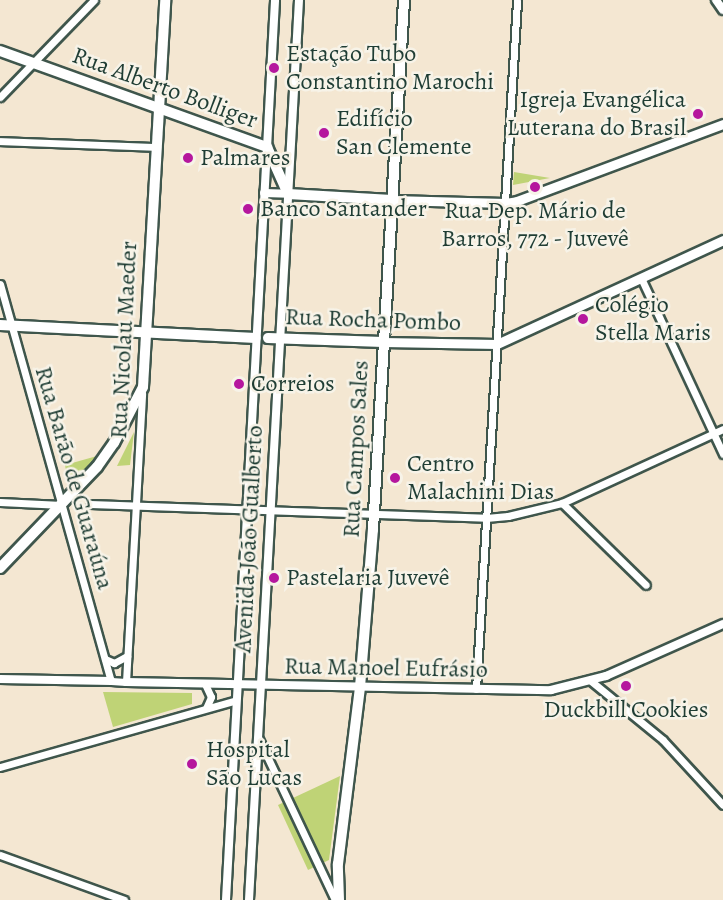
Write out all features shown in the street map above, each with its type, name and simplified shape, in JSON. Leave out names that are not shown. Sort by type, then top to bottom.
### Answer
[{"type":"main road","name":"Rua Nicolau Maeder","points":[[143,387],[165,0]]},
{"type":"main road","name":"Rua Campos Sales","points":[[337,900],[338,864],[360,687],[374,514],[404,0]]},
{"type":"main road","name":"Rua Alberto Bolliger","points":[[0,51],[267,147],[288,194]]},
{"type":"main road","points":[[288,194],[505,203],[723,124]]},
{"type":"main road","name":"Rua Rocha Pombo","points":[[6,325],[256,338],[497,344],[723,240]]},
{"type":"main road","points":[[0,568],[84,482],[114,443],[143,387]]},
{"type":"street","points":[[0,97],[94,0]]},
{"type":"street","name":"Avenida João Gualberto","points":[[226,900],[275,0]]},
{"type":"street","name":"Avenida João Gualberto","points":[[249,900],[299,0]]},
{"type":"street","points":[[476,690],[517,0]]},
{"type":"street","points":[[716,0],[723,9]]},
{"type":"street","points":[[0,141],[156,147]]},
{"type":"street","points":[[264,193],[288,194]]},
{"type":"street","points":[[641,278],[723,454]]},
{"type":"street","name":"Rua Barão de Guaraúna","points":[[0,284],[6,325],[62,505],[111,681]]},
{"type":"street","name":"Rua Nicolau Maeder","points":[[126,682],[143,387]]},
{"type":"street","points":[[90,504],[486,518],[508,516],[562,503],[723,429]]},
{"type":"street","points":[[0,502],[62,505]]},
{"type":"street","points":[[562,503],[646,585]]},
{"type":"street","name":"Rua Manoel Eufrásio","points":[[0,679],[534,691],[591,681],[723,624]]},
{"type":"street","points":[[105,659],[114,663],[128,656]]},
{"type":"street","points":[[591,681],[663,740],[723,805]]},
{"type":"street","points":[[205,684],[211,697],[206,708]]},
{"type":"street","points":[[0,767],[236,700]]},
{"type":"street","points":[[258,736],[337,900]]},
{"type":"street","points":[[0,855],[124,900]]},
{"type":"green space","points":[[514,172],[550,178],[513,185]]},
{"type":"green space","points":[[134,432],[130,465],[117,466]]},
{"type":"green space","points":[[97,456],[82,474],[69,489],[65,465]]},
{"type":"green space","points":[[103,692],[192,693],[192,704],[113,727]]},
{"type":"green space","points":[[340,776],[329,860],[308,870],[278,805]]},
{"type":"place","name":"Estação Tubo Constantino Marochi","points":[[274,68]]},
{"type":"place","name":"Igreja Evangélica Luterana do Brasil","points":[[698,114]]},
{"type":"place","name":"Edifício San Clemente","points":[[324,133]]},
{"type":"place","name":"Palmares","points":[[188,158]]},
{"type":"place","name":"Rua Dep. Mário de Barros, 772 - Juvevê","points":[[535,187]]},
{"type":"place","name":"Banco Santander","points":[[248,209]]},
{"type":"place","name":"Colégio Stella Maris","points":[[583,319]]},
{"type":"place","name":"Correios","points":[[239,384]]},
{"type":"place","name":"Centro Malachini Dias","points":[[395,478]]},
{"type":"place","name":"Pastelaria Juvevê","points":[[274,578]]},
{"type":"place","name":"Duckbill Cookies","points":[[626,686]]},
{"type":"place","name":"Hospital São Lucas","points":[[192,764]]}]
